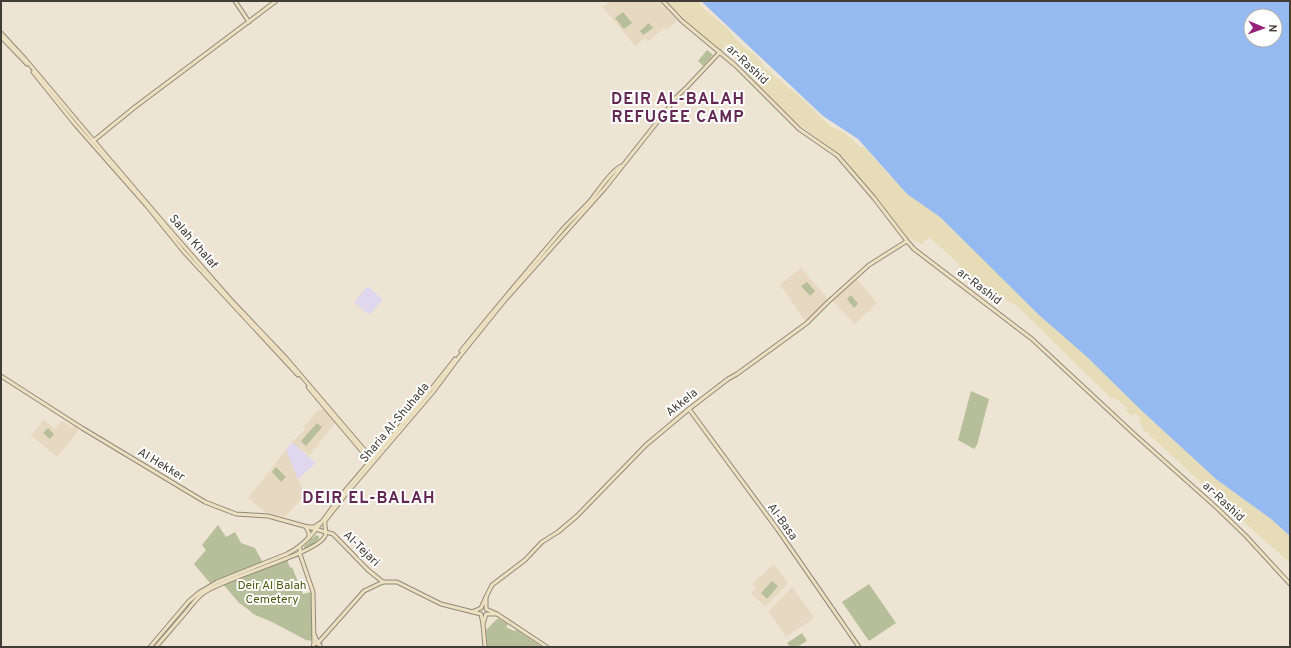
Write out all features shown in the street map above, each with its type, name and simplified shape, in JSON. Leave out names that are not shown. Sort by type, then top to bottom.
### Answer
[{"type":"main road","points":[[235,1],[249,22]]},
{"type":"main road","points":[[92,141],[276,1]]},
{"type":"main road","name":"ar-Rashid","points":[[663,1],[682,21],[740,70],[799,129],[838,156],[874,198],[914,249],[1032,339],[1133,433],[1217,508],[1246,536],[1290,584]]},
{"type":"main road","name":"Salah Khalaf","points":[[1,33],[26,59],[92,141]]},
{"type":"main road","name":"Salah Khalaf","points":[[1,37],[28,65],[184,252],[285,360],[372,461]]},
{"type":"main road","name":"Sharia Al-Shuhada","points":[[150,647],[189,601],[200,592],[211,585],[287,554],[300,547],[309,538],[337,501],[433,392],[505,300],[565,232],[586,211],[670,106],[671,102],[720,52]]},
{"type":"main road","name":"Akkela","points":[[481,608],[492,585],[525,560],[542,542],[558,532],[576,516],[646,445],[728,379],[807,324],[828,302],[869,265],[907,242]]},
{"type":"main road","name":"Al Hekker","points":[[1,376],[82,428],[205,502],[236,514],[268,516],[326,533]]},
{"type":"main road","name":"Al-Basa","points":[[689,409],[860,647]]},
{"type":"main road","name":"Sharia Al-Shuhada","points":[[326,533],[325,521],[372,461]]},
{"type":"main road","points":[[309,538],[309,533],[306,527],[314,526],[322,521]]},
{"type":"main road","points":[[156,647],[203,594],[242,576],[300,554],[323,540],[326,533]]},
{"type":"main road","name":"Al-Tejari","points":[[326,533],[335,536],[368,570],[383,582]]},
{"type":"main road","points":[[300,547],[300,554],[313,592],[313,645],[320,645]]},
{"type":"main road","points":[[320,645],[322,640],[364,591],[383,582],[397,582],[441,604],[468,612],[497,614]]},
{"type":"main road","points":[[485,647],[484,624],[487,611],[486,597]]},
{"type":"main road","points":[[472,612],[483,607],[497,614],[547,647]]},
{"type":"main road","points":[[481,608],[480,611],[484,624]]},
{"type":"main road","points":[[314,634],[320,645]]},
{"type":"shaded area","points":[[610,1],[659,1],[677,21],[666,30],[664,28],[648,41],[645,38],[635,46],[603,7]]},
{"type":"shaded area","points":[[801,268],[828,299],[806,322],[780,285]]},
{"type":"shaded area","points":[[856,278],[877,303],[855,324],[832,300]]},
{"type":"shaded area","points":[[368,286],[383,300],[369,315],[354,302]]},
{"type":"shaded area","points":[[324,409],[335,423],[309,456],[292,442],[305,429],[304,427],[317,411]]},
{"type":"shaded area","points":[[44,420],[55,429],[62,421],[72,428],[74,426],[79,430],[57,457],[31,435]]},
{"type":"shaded area","points":[[292,442],[316,463],[298,479],[286,450]]},
{"type":"shaded area","points":[[286,450],[304,496],[285,517],[266,513],[248,498]]},
{"type":"shaded area","points":[[774,564],[788,583],[765,607],[751,593],[756,588],[753,583]]},
{"type":"shaded area","points":[[792,587],[814,618],[786,637],[768,612]]},
{"type":"green space","points":[[623,12],[632,23],[624,29],[615,18]]},
{"type":"green space","points":[[649,23],[653,28],[643,35],[640,31]]},
{"type":"green space","points":[[707,50],[713,55],[703,66],[698,61]]},
{"type":"green space","points":[[807,282],[815,291],[810,296],[801,286]]},
{"type":"green space","points":[[851,295],[858,304],[854,308],[847,299]]},
{"type":"green space","points":[[971,391],[989,399],[977,445],[974,449],[958,440]]},
{"type":"green space","points":[[317,423],[322,427],[306,446],[301,441]]},
{"type":"green space","points":[[48,428],[54,434],[50,439],[43,433]]},
{"type":"green space","points":[[276,467],[286,477],[281,482],[272,472]]},
{"type":"green space","name":"Deir Al Balah Cemetery","points":[[218,525],[226,537],[235,532],[241,543],[255,548],[263,563],[210,583],[194,564],[206,550],[202,545]]},
{"type":"green space","points":[[316,535],[319,536],[319,539],[307,549],[304,549],[304,546]]},
{"type":"green space","name":"Deir Al Balah Cemetery","points":[[287,559],[290,568],[292,567],[303,594],[311,592],[313,641],[306,640],[253,614],[239,603],[223,584]]},
{"type":"green space","points":[[772,581],[778,586],[767,599],[761,593]]},
{"type":"green space","points":[[869,584],[896,623],[869,641],[842,602]]},
{"type":"green space","points":[[498,618],[508,624],[506,627],[514,631],[516,630],[542,647],[487,647],[486,630]]},
{"type":"green space","points":[[802,633],[807,641],[797,647],[790,647],[787,643]]},
{"type":"sand","points":[[666,1],[697,1],[704,9],[728,29],[735,39],[758,58],[764,67],[800,97],[830,126],[846,134],[860,147],[864,147],[907,194],[940,217],[1039,315],[1086,356],[1142,411],[1216,479],[1271,519],[1290,536],[1290,563],[1142,428],[1139,421],[1141,419],[1135,413],[1132,416],[1126,411],[1127,408],[1114,397],[1112,399],[1016,305],[994,294],[983,293],[961,271],[959,264],[929,237],[922,244],[908,238],[844,158],[846,156],[843,157],[797,123],[745,71],[750,66],[731,45],[728,44],[721,50],[693,28]]},
{"type":"water","points":[[701,1],[1290,1],[1290,536],[1271,519],[1216,479],[1142,411],[1086,356],[1039,315],[940,217],[907,194],[858,139],[823,116]]},
{"type":"district","name":"DEIR AL-BALAH REFUGEE CAMP","points":[[678,109]]},
{"type":"district","name":"DEIR EL-BALAH","points":[[369,499]]}]
